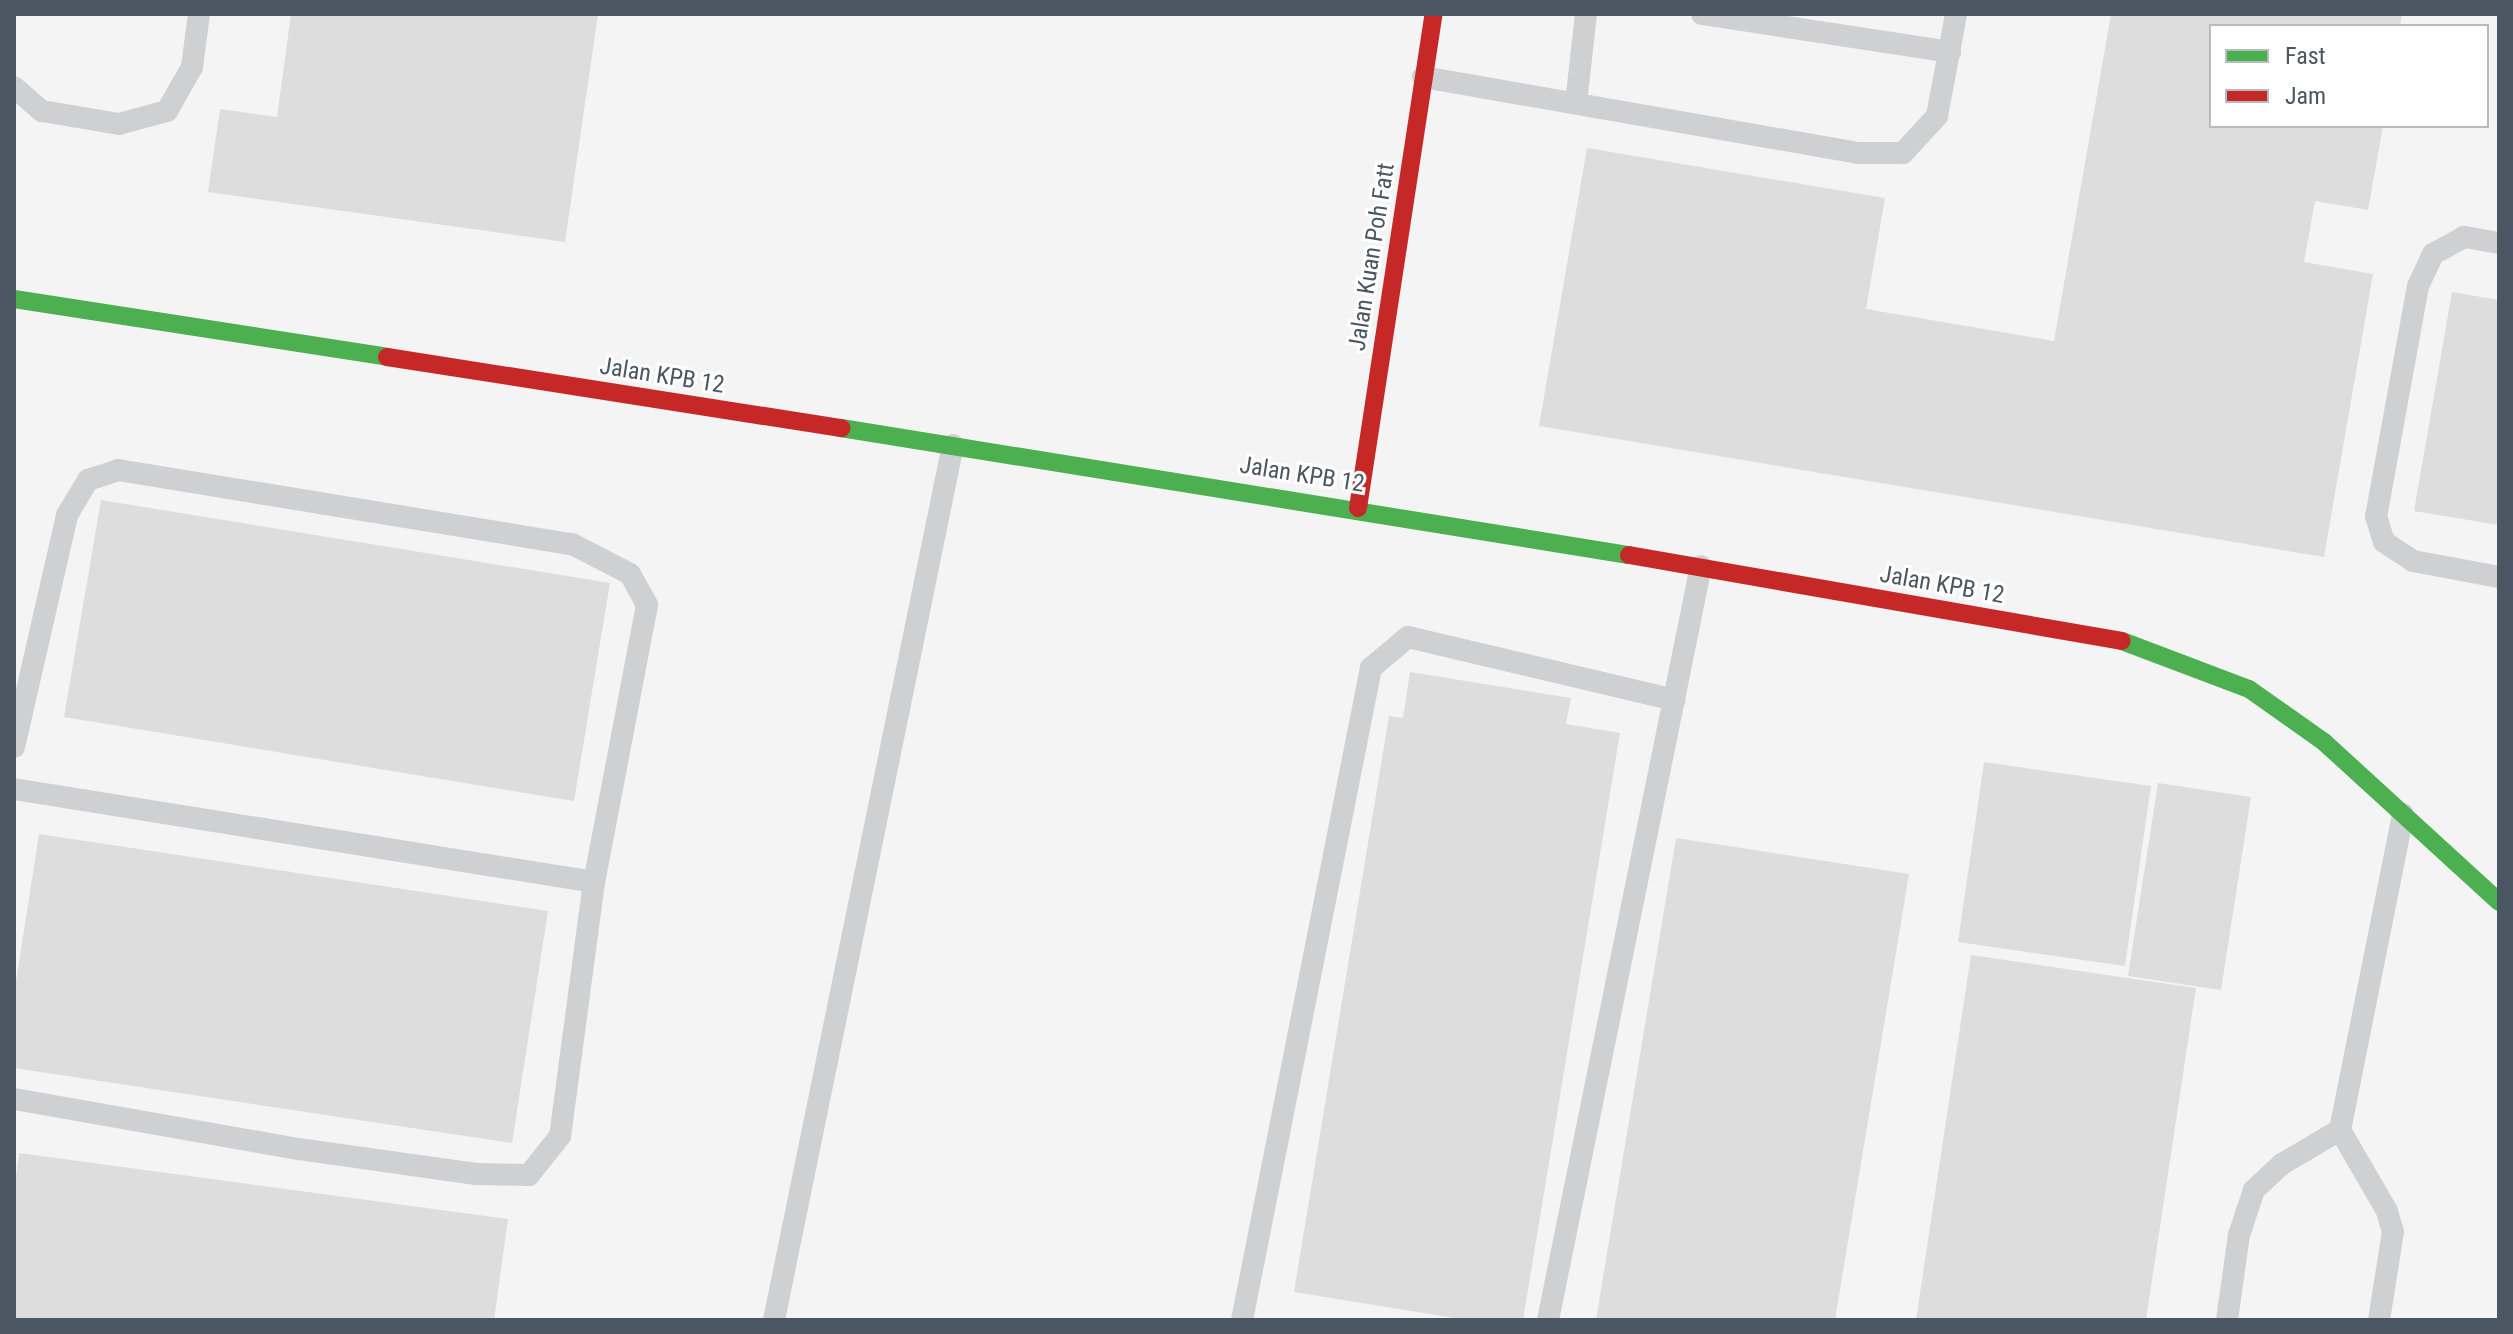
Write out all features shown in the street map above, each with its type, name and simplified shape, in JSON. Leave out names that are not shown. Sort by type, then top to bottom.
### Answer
[{"type":"street","name":"Jalan Kuan Poh Fatt","points":[[1358,508],[1434,14]]},
{"type":"street","name":"Jalan KPB 12","points":[[14,299],[1358,508],[2122,641],[2249,689],[2324,742],[2499,902]]},
{"type":"lane","points":[[14,87],[42,111],[119,124],[167,111],[192,67],[199,14]]},
{"type":"lane","points":[[1576,103],[1586,14]]},
{"type":"lane","points":[[1702,14],[1950,52]]},
{"type":"lane","points":[[1423,77],[1858,153],[1903,153],[1937,116],[1956,14]]},
{"type":"lane","points":[[2499,243],[2464,237],[2433,254],[2418,286],[2376,516],[2384,542],[2413,561],[2499,577]]},
{"type":"lane","points":[[774,1320],[953,445]]},
{"type":"lane","points":[[14,747],[20,688],[67,515],[88,480],[118,470],[572,544],[630,574],[647,605],[594,882],[560,1136],[529,1175],[476,1174],[298,1149],[14,1099]]},
{"type":"lane","points":[[1548,1320],[1701,566]]},
{"type":"lane","points":[[1242,1320],[1371,668],[1408,637],[1675,700]]},
{"type":"lane","points":[[14,789],[594,882]]},
{"type":"lane","points":[[2379,1320],[2393,1232],[2387,1211],[2340,1130],[2403,814]]},
{"type":"lane","points":[[2227,1320],[2239,1235],[2254,1190],[2282,1164],[2340,1130]]},
{"type":"building","points":[[291,14],[598,14],[565,242],[208,192],[220,109],[277,117]]},
{"type":"building","points":[[2111,14],[2402,14],[2400,24],[2209,24],[2209,128],[2383,128],[2368,210],[2315,201],[2304,262],[2373,274],[2324,557],[1539,426],[1587,148],[1885,198],[1866,309],[2054,341]]},
{"type":"building","points":[[2452,292],[2499,300],[2499,525],[2414,511]]},
{"type":"building","points":[[101,500],[610,583],[574,801],[64,717]]},
{"type":"building","points":[[1410,672],[1571,698],[1566,724],[1620,733],[1523,1320],[1466,1320],[1294,1292],[1389,716],[1403,718]]},
{"type":"building","points":[[1984,762],[2151,786],[2125,966],[1958,942]]},
{"type":"building","points":[[2158,783],[2251,797],[2221,990],[2128,976]]},
{"type":"building","points":[[39,834],[548,911],[512,1143],[14,1068],[14,994]]},
{"type":"building","points":[[1676,838],[1909,874],[1835,1320],[1596,1320]]},
{"type":"building","points":[[1971,955],[2196,988],[2146,1320],[1916,1320]]},
{"type":"building","points":[[19,1153],[508,1219],[494,1320],[14,1320],[14,1192]]},
{"type":"traffic: fast","points":[[14,299],[387,357]]},
{"type":"traffic: fast","points":[[841,428],[1629,555]]},
{"type":"traffic: fast","points":[[2122,641],[2249,689],[2324,742],[2499,902]]},
{"type":"traffic: jam","points":[[1358,508],[1434,14]]},
{"type":"traffic: jam","points":[[387,357],[841,428]]},
{"type":"traffic: jam","points":[[1629,555],[2122,641]]}]
